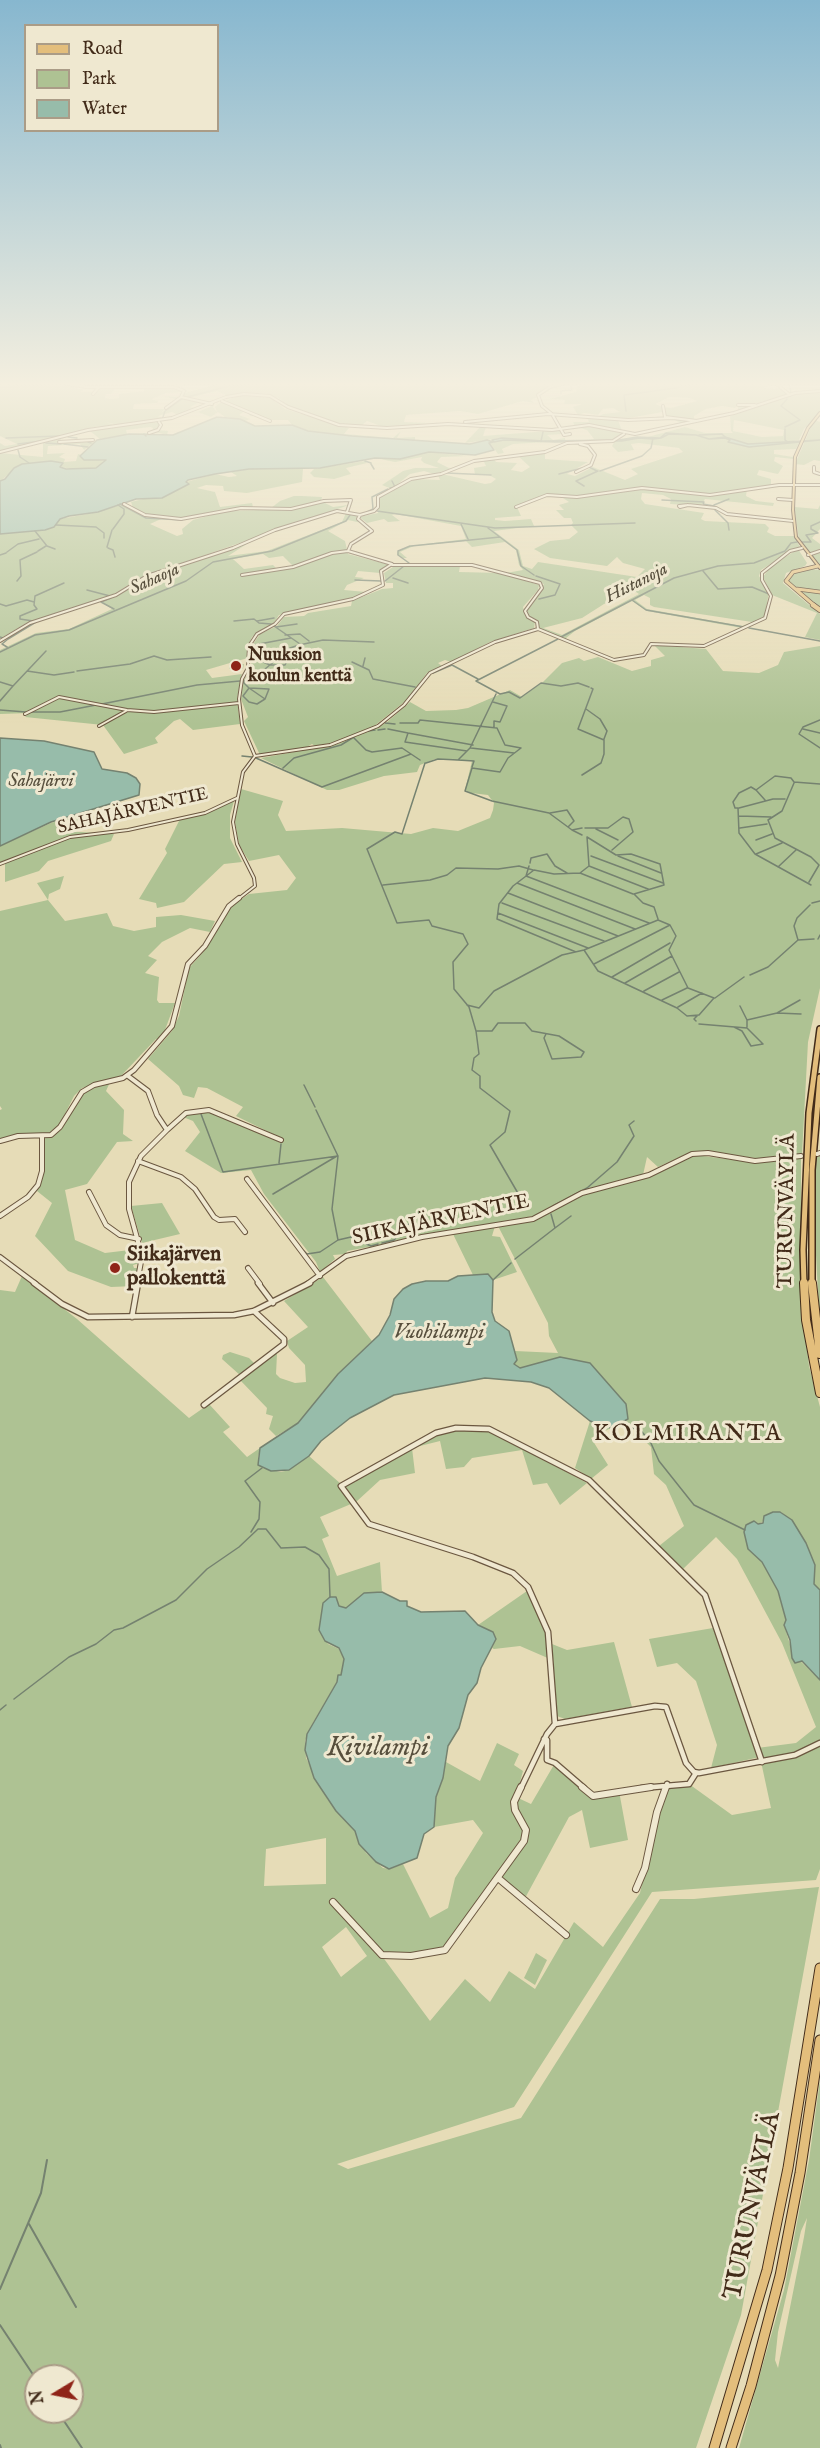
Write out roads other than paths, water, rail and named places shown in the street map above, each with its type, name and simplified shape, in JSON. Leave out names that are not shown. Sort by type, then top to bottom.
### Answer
[{"type":"highway","points":[[819,567],[796,572],[790,582],[798,590],[820,592]]},
{"type":"highway","points":[[819,567],[793,572],[786,580],[792,589],[820,610]]},
{"type":"highway","name":"TURUNVÄYLÄ","points":[[820,1029],[811,1090],[804,1169],[803,1250],[806,1320],[820,1393]]},
{"type":"highway","name":"TURUNVÄYLÄ","points":[[820,1077],[812,1170],[811,1250],[812,1288],[820,1354]]},
{"type":"highway","name":"TURUNVÄYLÄ","points":[[714,2448],[737,2377],[769,2259],[788,2168],[820,1968]]},
{"type":"highway","name":"TURUNVÄYLÄ","points":[[731,2448],[751,2385],[780,2276],[800,2173],[820,2040]]},
{"type":"main road","points":[[793,496],[796,537],[802,548],[819,567]]},
{"type":"street","points":[[0,641],[30,623],[116,595],[140,579],[233,548],[279,529],[334,512],[360,515],[376,510],[379,496]]},
{"type":"street","points":[[516,507],[544,496]]},
{"type":"street","points":[[566,496],[580,496]]},
{"type":"street","points":[[778,499],[793,500]]},
{"type":"street","points":[[124,504],[145,515],[181,519],[241,508],[291,508],[321,501],[351,500],[346,512]]},
{"type":"street","points":[[688,505],[716,508],[727,514],[793,520]]},
{"type":"street","points":[[348,551],[351,544],[372,531],[358,519],[360,515]]},
{"type":"street","points":[[0,1141],[18,1136],[42,1137],[56,1132],[81,1092],[94,1085],[128,1076],[172,1026],[187,966],[205,946],[229,906],[255,886],[254,878],[235,836],[233,816],[243,772],[255,756],[330,745],[378,726],[404,705],[429,673],[495,642],[538,628],[609,660],[644,655],[649,644],[704,646],[763,620],[767,616],[771,597],[761,577],[763,571],[790,551],[802,548]]},
{"type":"street","points":[[242,576],[288,568],[332,553],[348,551],[392,565]]},
{"type":"street","points":[[808,555],[820,551]]},
{"type":"street","points":[[255,756],[242,725],[239,703],[242,679],[248,668],[249,646],[257,634],[275,624],[284,614],[353,599],[376,590],[384,584],[381,571],[392,565],[467,565],[540,583],[541,590],[525,611],[528,617],[536,621],[538,628]]},
{"type":"street","points":[[25,714],[59,697],[127,710],[161,712],[239,703]]},
{"type":"street","points":[[99,726],[127,710]]},
{"type":"street","name":"SAHAJÄRVENTIE","points":[[0,864],[70,837],[128,830],[173,818],[204,813],[237,798]]},
{"type":"street","points":[[128,1076],[148,1091],[157,1115],[167,1130]]},
{"type":"street","points":[[132,1317],[142,1256],[129,1209],[128,1193],[131,1175],[138,1161],[186,1113],[209,1110],[281,1140]]},
{"type":"street","points":[[0,1216],[28,1197],[38,1185],[42,1171],[42,1137]]},
{"type":"street","name":"SIIKAJÄRVENTIE","points":[[0,1257],[79,1314],[96,1317],[223,1316],[254,1311],[273,1303],[320,1276],[340,1259],[350,1254],[422,1237],[533,1219],[582,1193],[649,1175],[692,1154],[708,1153],[755,1161],[801,1156]]},
{"type":"street","points":[[138,1161],[181,1177],[195,1189],[214,1217],[219,1220],[235,1219],[245,1232]]},
{"type":"street","points":[[247,1179],[320,1276]]},
{"type":"street","points":[[88,1192],[106,1225],[120,1235],[139,1239]]},
{"type":"street","points":[[248,1268],[273,1303]]},
{"type":"street","points":[[204,1405],[284,1344],[284,1339],[254,1311]]},
{"type":"street","points":[[333,1902],[382,1955],[411,1956],[445,1950],[498,1878],[526,1835],[514,1802],[544,1739],[555,1724],[548,1632],[528,1587],[513,1573],[473,1557],[369,1524],[342,1486],[436,1432],[456,1428],[489,1429],[589,1480],[705,1595],[762,1762]]},
{"type":"street","points":[[555,1724],[655,1706],[666,1707],[686,1763],[696,1773]]},
{"type":"street","points":[[544,1739],[547,1740],[547,1760],[593,1796],[667,1784],[689,1784],[696,1773],[795,1755],[820,1743]]},
{"type":"street","points":[[636,1889],[645,1868],[657,1812],[667,1784]]},
{"type":"street","points":[[498,1878],[566,1935]]},
{"type":"water","points":[[0,496],[165,496],[136,499],[98,512],[69,516],[60,519],[54,527],[45,530],[0,534]]},
{"type":"water","name":"Sahajärvi","points":[[0,738],[44,741],[94,752],[102,769],[127,773],[136,778],[140,784],[139,795],[51,822],[0,846]]},
{"type":"water","name":"Vuohilampi","points":[[488,1274],[493,1280],[492,1312],[495,1321],[509,1331],[517,1360],[514,1364],[520,1368],[560,1357],[590,1363],[626,1404],[628,1419],[611,1428],[590,1421],[549,1388],[531,1382],[485,1378],[394,1395],[350,1418],[321,1441],[309,1456],[289,1470],[271,1471],[258,1465],[260,1448],[298,1423],[338,1374],[379,1335],[390,1315],[394,1299],[403,1289],[426,1281],[448,1281],[458,1276]]},
{"type":"water","points":[[780,1512],[792,1520],[806,1543],[815,1565],[814,1584],[820,1590],[820,1680],[802,1661],[795,1663],[792,1658],[790,1640],[784,1625],[786,1620],[778,1591],[762,1562],[748,1549],[744,1532],[746,1525],[754,1521],[758,1524],[763,1523],[764,1516]]},
{"type":"water","name":"Kivilampi","points":[[382,1592],[400,1601],[407,1601],[407,1606],[421,1612],[465,1611],[478,1625],[493,1632],[496,1639],[481,1668],[477,1683],[468,1695],[459,1728],[448,1746],[443,1778],[436,1797],[434,1827],[424,1834],[417,1858],[389,1869],[376,1862],[359,1844],[355,1831],[336,1811],[314,1778],[305,1750],[307,1734],[337,1682],[338,1675],[341,1675],[344,1659],[339,1648],[325,1641],[319,1630],[323,1603],[330,1597],[336,1597],[339,1606],[346,1608],[364,1593]]},
{"type":"waterway","name":"Sahaoja","points":[[367,512],[373,509],[374,496]]},
{"type":"waterway","points":[[714,505],[729,499]]},
{"type":"waterway","points":[[662,500],[704,502],[703,504],[714,506]]},
{"type":"waterway","points":[[120,504],[146,518],[182,520]]},
{"type":"waterway","points":[[113,529],[124,514],[124,509],[118,505]]},
{"type":"waterway","points":[[715,510],[720,515]]},
{"type":"waterway","points":[[377,511],[495,528],[635,523]]},
{"type":"waterway","name":"Sahaoja","points":[[0,652],[35,635],[69,630],[186,581],[213,562],[272,551],[346,521],[350,515]]},
{"type":"waterway","points":[[721,516],[728,523],[729,530]]},
{"type":"waterway","name":"Histanoja","points":[[801,542],[811,542],[806,535],[818,533],[811,529],[811,526],[820,522]]},
{"type":"waterway","points":[[461,524],[468,539]]},
{"type":"waterway","points":[[56,525],[96,527],[104,533],[104,538]]},
{"type":"waterway","points":[[488,528],[500,537]]},
{"type":"waterway","points":[[107,547],[112,530]]},
{"type":"waterway","points":[[35,531],[47,546],[55,549]]},
{"type":"waterway","points":[[411,546],[500,537]]},
{"type":"waterway","points":[[500,537],[517,550],[521,566],[534,575]]},
{"type":"waterway","points":[[7,552],[18,544],[39,539]]},
{"type":"waterway","name":"Histanoja","points":[[561,637],[674,578],[718,566],[754,563],[785,551],[791,543],[797,542]]},
{"type":"waterway","points":[[38,551],[46,546]]},
{"type":"waterway","points":[[409,563],[398,555],[398,551],[410,546]]},
{"type":"waterway","points":[[108,548],[113,550],[115,557]]},
{"type":"waterway","points":[[17,581],[21,576],[20,560],[37,552]]},
{"type":"waterway","points":[[0,555],[6,553]]},
{"type":"waterway","points":[[385,581],[404,566]]},
{"type":"waterway","points":[[703,571],[718,589],[752,587],[769,594]]},
{"type":"waterway","points":[[536,576],[560,584],[555,595],[539,599]]},
{"type":"waterway","points":[[393,578],[408,583]]},
{"type":"waterway","points":[[355,580],[381,581]]},
{"type":"waterway","points":[[33,621],[20,619],[20,616],[37,609],[34,605],[35,596],[64,583]]},
{"type":"waterway","points":[[87,590],[110,596]]},
{"type":"waterway","points":[[111,598],[101,602],[114,609]]},
{"type":"waterway","points":[[0,604],[6,606],[27,600],[34,602]]},
{"type":"waterway","points":[[632,600],[646,610],[744,627]]},
{"type":"waterway","points":[[257,621],[274,618]]},
{"type":"waterway","points":[[234,621],[254,619],[259,623],[271,624]]},
{"type":"waterway","points":[[7,647],[2,644],[36,622]]},
{"type":"waterway","points":[[276,627],[297,624]]},
{"type":"waterway","points":[[274,626],[287,635]]},
{"type":"waterway","points":[[749,628],[820,641]]},
{"type":"waterway","points":[[287,635],[300,634],[309,641]]},
{"type":"waterway","points":[[287,635],[300,644]]},
{"type":"waterway","points":[[254,645],[291,638]]},
{"type":"waterway","name":"Histanoja","points":[[558,639],[476,681],[500,694],[509,692],[520,698],[541,683],[561,686],[578,683],[589,687]]},
{"type":"waterway","points":[[280,656],[290,648],[323,640],[374,642]]},
{"type":"waterway","points":[[27,671],[46,651]]},
{"type":"waterway","points":[[77,671],[130,664],[154,656],[167,660],[211,657]]},
{"type":"waterway","points":[[270,665],[285,665],[288,659],[280,656]]},
{"type":"waterway","points":[[270,665],[261,661],[262,657],[280,656]]},
{"type":"waterway","points":[[270,665],[280,656]]},
{"type":"waterway","points":[[363,666],[365,658]]},
{"type":"waterway","points":[[352,662],[369,670],[373,679],[415,687]]},
{"type":"waterway","points":[[243,681],[252,680],[270,665]]},
{"type":"waterway","points":[[433,673],[452,665],[478,679]]},
{"type":"waterway","points":[[13,686],[27,671]]},
{"type":"waterway","points":[[27,671],[54,675],[74,672]]},
{"type":"waterway","points":[[102,704],[197,685],[240,681]]},
{"type":"waterway","name":"Sahaoja","points":[[0,682],[13,686]]},
{"type":"waterway","points":[[243,682],[249,688]]},
{"type":"waterway","name":"Sahaoja","points":[[0,701],[13,686]]},
{"type":"waterway","points":[[249,688],[269,689],[265,699]]},
{"type":"waterway","points":[[249,688],[265,699]]},
{"type":"waterway","points":[[249,688],[243,696],[249,702],[257,704],[265,699]]},
{"type":"waterway","points":[[582,775],[601,763],[604,754],[604,740],[578,729],[593,689],[591,688]]},
{"type":"waterway","name":"Histanoja","points":[[480,726],[496,694]]},
{"type":"waterway","points":[[493,702],[507,706],[500,722],[494,721],[494,727]]},
{"type":"waterway","points":[[31,712],[60,712],[96,705]]},
{"type":"waterway","points":[[586,709],[600,719],[607,731],[604,739]]},
{"type":"waterway","points":[[0,710],[26,712]]},
{"type":"waterway","points":[[400,723],[418,723],[420,720],[480,726]]},
{"type":"waterway","points":[[820,720],[803,727],[799,734],[820,748]]},
{"type":"waterway","points":[[385,723],[395,724]]},
{"type":"waterway","name":"Histanoja","points":[[472,745],[480,726]]},
{"type":"waterway","points":[[480,726],[497,728],[505,745],[521,748],[508,758],[500,772],[472,768],[465,791],[492,801],[549,813],[572,830]]},
{"type":"waterway","points":[[378,730],[385,729]]},
{"type":"waterway","points":[[388,729],[408,733]]},
{"type":"waterway","points":[[803,729],[820,733]]},
{"type":"waterway","points":[[368,731],[375,730]]},
{"type":"waterway","points":[[408,733],[472,745]]},
{"type":"waterway","points":[[408,733],[405,742],[467,751]]},
{"type":"waterway","points":[[283,768],[294,758],[341,745],[354,737]]},
{"type":"waterway","points":[[354,738],[366,750],[372,752],[402,748],[411,754]]},
{"type":"waterway","name":"Histanoja","points":[[467,751],[472,745]]},
{"type":"waterway","points":[[471,748],[514,753]]},
{"type":"waterway","name":"Histanoja","points":[[458,760],[467,751]]},
{"type":"waterway","points":[[256,758],[322,787],[411,754]]},
{"type":"waterway","points":[[411,754],[420,760]]},
{"type":"waterway","points":[[242,756],[252,757]]},
{"type":"waterway","name":"Histanoja","points":[[426,763],[438,759],[458,760]]},
{"type":"waterway","points":[[458,760],[474,761],[472,767]]},
{"type":"waterway","points":[[425,763],[402,834],[395,832],[367,849],[397,923],[429,920],[432,926],[463,934],[468,944],[453,962],[454,989],[467,1005]]},
{"type":"waterway","points":[[756,790],[775,776],[791,778],[794,782],[820,784]]},
{"type":"waterway","points":[[794,783],[782,811],[768,820],[775,838],[811,857],[819,865],[809,882]]},
{"type":"waterway","points":[[756,790],[751,787],[739,793],[733,802],[735,808],[738,808],[739,833],[755,854],[778,867]]},
{"type":"waterway","points":[[756,790],[765,800]]},
{"type":"waterway","points":[[739,808],[773,799],[785,799]]},
{"type":"waterway","points":[[550,813],[567,810],[574,821],[568,827]]},
{"type":"waterway","points":[[739,816],[771,817]]},
{"type":"waterway","points":[[585,828],[608,828],[623,817],[629,819],[633,832],[612,850]]},
{"type":"waterway","points":[[740,828],[767,824]]},
{"type":"waterway","points":[[572,830],[582,828]]},
{"type":"waterway","points":[[596,829],[618,840]]},
{"type":"waterway","points":[[572,830],[582,835]]},
{"type":"waterway","points":[[756,840],[772,834]]},
{"type":"waterway","points":[[589,866],[587,837],[616,855],[631,854],[660,864],[664,885],[634,894],[643,903],[654,907],[658,919]]},
{"type":"waterway","points":[[756,854],[782,843]]},
{"type":"waterway","points":[[778,867],[796,850]]},
{"type":"waterway","points":[[530,863],[531,858],[547,854],[555,866],[567,873]]},
{"type":"waterway","points":[[591,856],[663,883]]},
{"type":"waterway","points":[[618,856],[661,873]]},
{"type":"waterway","points":[[383,885],[430,880],[447,875],[456,868],[498,869],[519,866],[528,869]]},
{"type":"waterway","points":[[580,873],[589,866]]},
{"type":"waterway","points":[[589,866],[648,889]]},
{"type":"waterway","points":[[778,867],[811,885]]},
{"type":"waterway","points":[[526,876],[528,869]]},
{"type":"waterway","points":[[528,869],[533,870]]},
{"type":"waterway","points":[[526,876],[534,870],[554,874],[580,873]]},
{"type":"waterway","points":[[580,873],[633,894]]},
{"type":"waterway","points":[[526,876],[649,923]]},
{"type":"waterway","points":[[526,876],[513,886],[499,904],[497,919],[576,952]]},
{"type":"waterway","points":[[517,883],[635,929]]},
{"type":"waterway","points":[[508,893],[618,936]]},
{"type":"waterway","points":[[812,903],[820,901]]},
{"type":"waterway","points":[[502,903],[604,941]]},
{"type":"waterway","points":[[798,940],[794,926],[797,918],[810,905]]},
{"type":"waterway","points":[[498,913],[588,948]]},
{"type":"waterway","points":[[584,950],[658,920],[670,925]]},
{"type":"waterway","points":[[594,964],[670,925]]},
{"type":"waterway","points":[[670,925],[676,936],[669,950],[672,956]]},
{"type":"waterway","points":[[818,939],[820,935]]},
{"type":"waterway","points":[[798,940],[814,939]]},
{"type":"waterway","points":[[750,975],[768,967],[798,940]]},
{"type":"waterway","points":[[612,977],[670,943]]},
{"type":"waterway","points":[[576,952],[584,950]]},
{"type":"waterway","points":[[584,950],[598,971],[677,1008],[687,1016],[698,1015]]},
{"type":"waterway","points":[[467,1005],[479,1008],[494,991],[562,955],[576,952]]},
{"type":"waterway","points":[[625,983],[672,956]]},
{"type":"waterway","points":[[672,956],[688,988],[702,993]]},
{"type":"waterway","points":[[644,991],[679,972]]},
{"type":"waterway","points":[[715,998],[744,977]]},
{"type":"waterway","points":[[662,1000],[687,988]]},
{"type":"waterway","points":[[678,1007],[702,993]]},
{"type":"waterway","points":[[698,1015],[714,998],[702,993]]},
{"type":"waterway","points":[[777,1013],[800,1000]]},
{"type":"waterway","points":[[467,1005],[476,1031],[479,1054],[474,1058],[472,1070],[480,1076],[480,1088],[510,1111],[505,1132],[490,1145],[519,1195]]},
{"type":"waterway","points":[[740,1006],[747,1020]]},
{"type":"waterway","points":[[747,1020],[777,1013]]},
{"type":"waterway","points":[[777,1013],[801,1014]]},
{"type":"waterway","points":[[696,1021],[694,1019],[698,1015]]},
{"type":"waterway","points":[[747,1020],[747,1027]]},
{"type":"waterway","points":[[477,1031],[492,1031],[498,1023],[525,1023],[532,1031],[559,1036],[584,1052],[581,1057],[552,1059],[544,1038],[546,1034]]},
{"type":"waterway","points":[[699,1024],[747,1028],[763,1044],[751,1046],[742,1031],[734,1027]]},
{"type":"waterway","points":[[304,1085],[315,1107]]},
{"type":"waterway","points":[[316,1110],[338,1156]]},
{"type":"waterway","points":[[201,1114],[223,1172],[337,1156]]},
{"type":"waterway","points":[[553,1206],[587,1188],[617,1162],[634,1136],[629,1125],[634,1121]]},
{"type":"waterway","points":[[279,1163],[281,1144]]},
{"type":"waterway","points":[[273,1194],[337,1156]]},
{"type":"waterway","points":[[338,1156],[332,1209],[338,1240]]},
{"type":"waterway","points":[[382,1243],[394,1240],[419,1213]]},
{"type":"waterway","points":[[551,1214],[555,1228]]},
{"type":"waterway","points":[[555,1228],[571,1216]]},
{"type":"waterway","points":[[515,1259],[555,1228]]},
{"type":"waterway","points":[[338,1240],[351,1237],[371,1246],[378,1244]]},
{"type":"waterway","points":[[304,1251],[307,1254],[320,1252],[338,1240]]},
{"type":"waterway","points":[[493,1280],[511,1263]]},
{"type":"waterway","points":[[622,1423],[642,1432],[650,1441],[659,1461],[694,1505],[745,1530]]},
{"type":"waterway","points":[[251,1532],[259,1519],[260,1502],[245,1481],[262,1468]]},
{"type":"waterway","points":[[14,1699],[69,1657],[96,1644],[114,1630],[123,1628],[176,1600],[207,1569],[239,1547],[258,1529],[266,1529],[281,1548],[305,1547],[319,1555],[329,1569],[330,1597]]},
{"type":"waterway","points":[[0,1710],[6,1705]]},
{"type":"waterway","points":[[0,2289],[41,2193],[47,2160]]},
{"type":"waterway","points":[[29,2224],[76,2307]]},
{"type":"waterway","points":[[0,2325],[26,2364]]},
{"type":"waterway","points":[[66,2424],[82,2448]]},
{"type":"place","name":"Nuuksion koulun kenttä","points":[[236,666]]},
{"type":"place","name":"Siikajärven pallokenttä","points":[[115,1268]]},
{"type":"district","name":"KOLMIRANTA","points":[[688,1435]]}]
